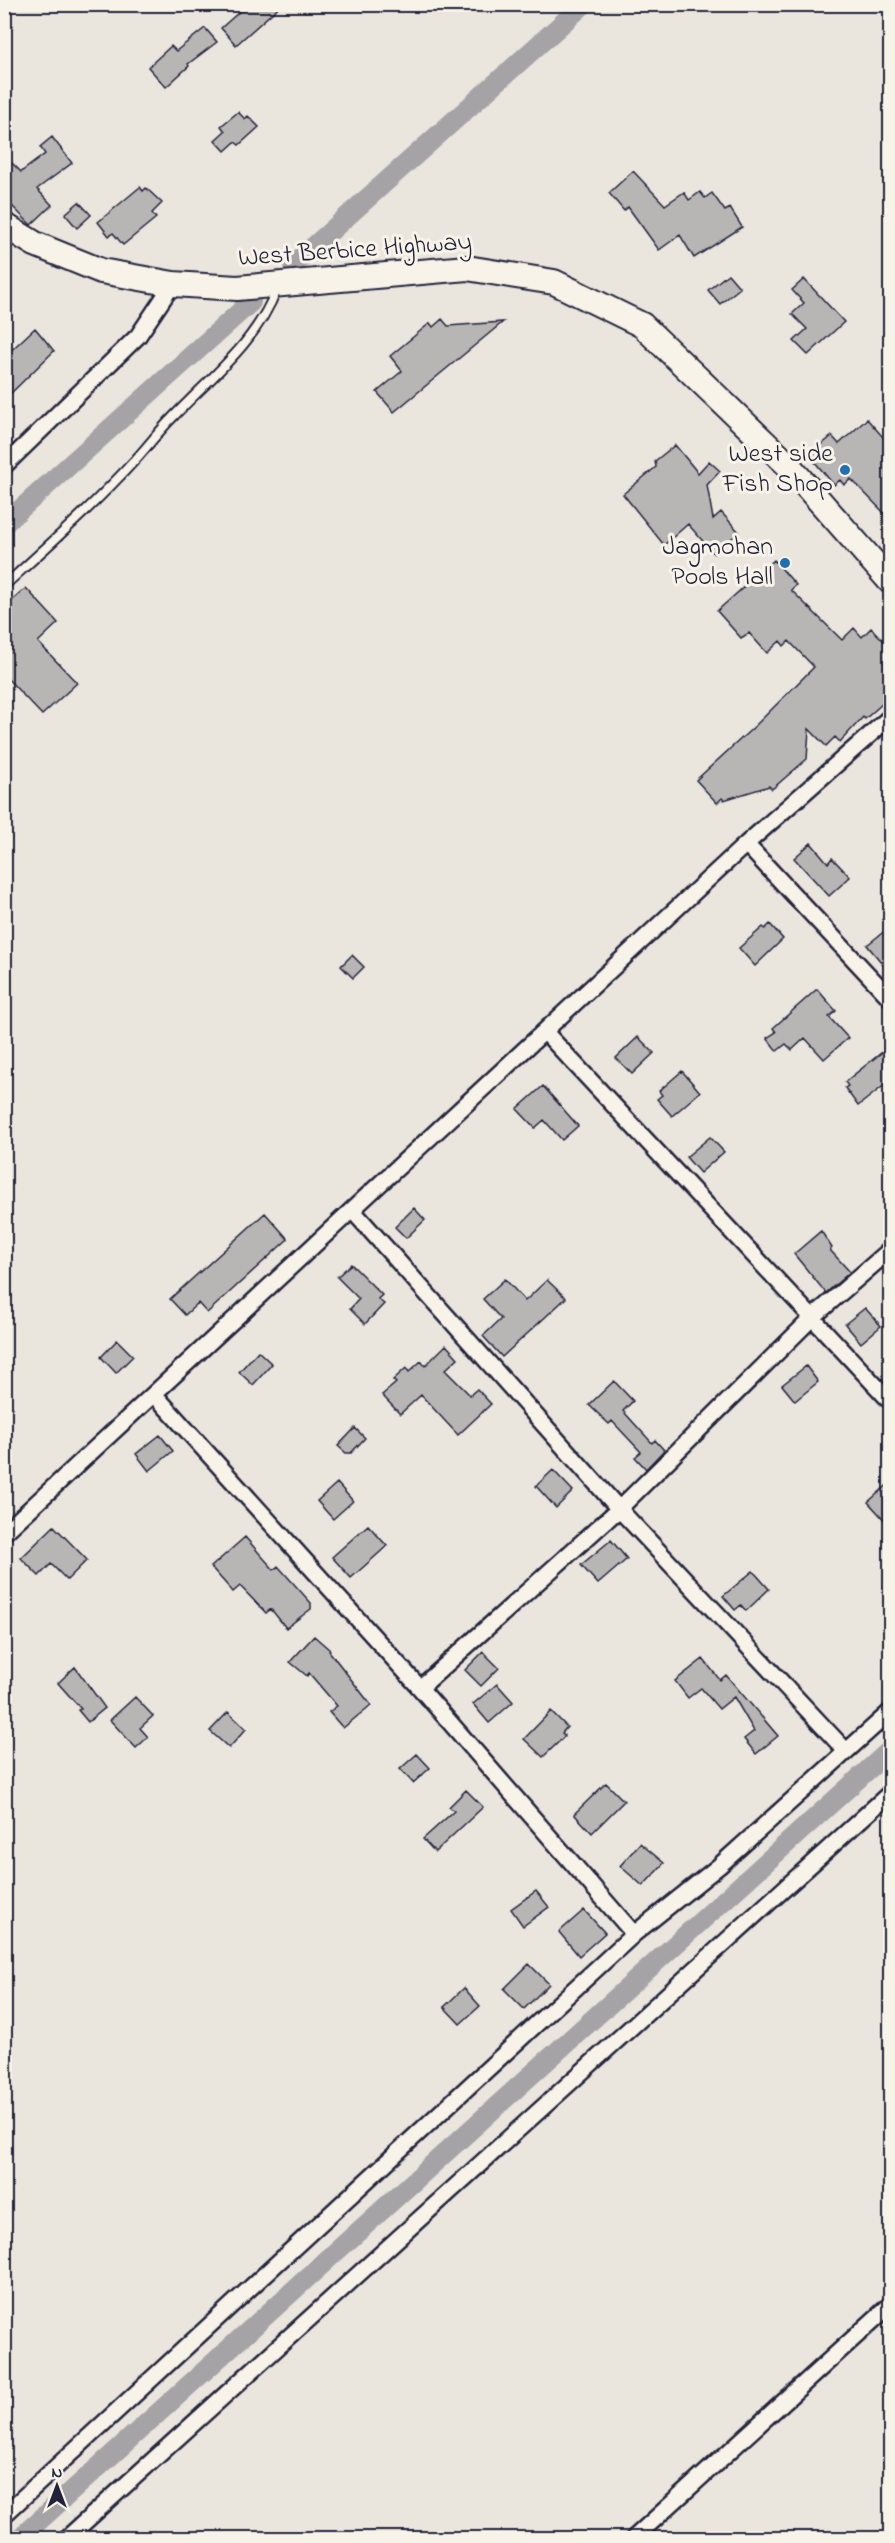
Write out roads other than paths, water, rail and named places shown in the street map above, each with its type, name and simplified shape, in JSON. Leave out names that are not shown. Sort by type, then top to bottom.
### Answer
[{"type":"main road","name":"West Berbice Highway","points":[[4,225],[34,244],[101,271],[173,284],[237,288],[467,268],[554,282],[642,324],[788,464],[891,581]]},
{"type":"street","points":[[4,466],[138,336],[173,284]]},
{"type":"street","points":[[4,1533],[746,844],[891,717]]},
{"type":"street","points":[[746,844],[891,998]]},
{"type":"street","points":[[545,1032],[891,1401]]},
{"type":"street","points":[[352,1211],[619,1509],[846,1751]]},
{"type":"street","points":[[420,1688],[619,1509],[813,1317],[891,1250]]},
{"type":"street","points":[[154,1394],[420,1688],[634,1934]]},
{"type":"street","points":[[4,2515],[634,1934],[719,1866],[891,1712]]},
{"type":"street","points":[[67,2538],[891,1792]]},
{"type":"street","points":[[634,2538],[891,2305]]},
{"type":"lane","points":[[4,586],[96,501],[170,419],[241,347],[266,313],[278,284]]},
{"type":"waterway","points":[[293,265],[584,4]]},
{"type":"waterway","points":[[4,524],[251,302]]},
{"type":"waterway","points":[[20,2538],[890,1750]]},
{"type":"place","name":"West side Fish Shop","points":[[845,470]]},
{"type":"place","name":"Jagmohan Pools Hall","points":[[785,563]]}]
